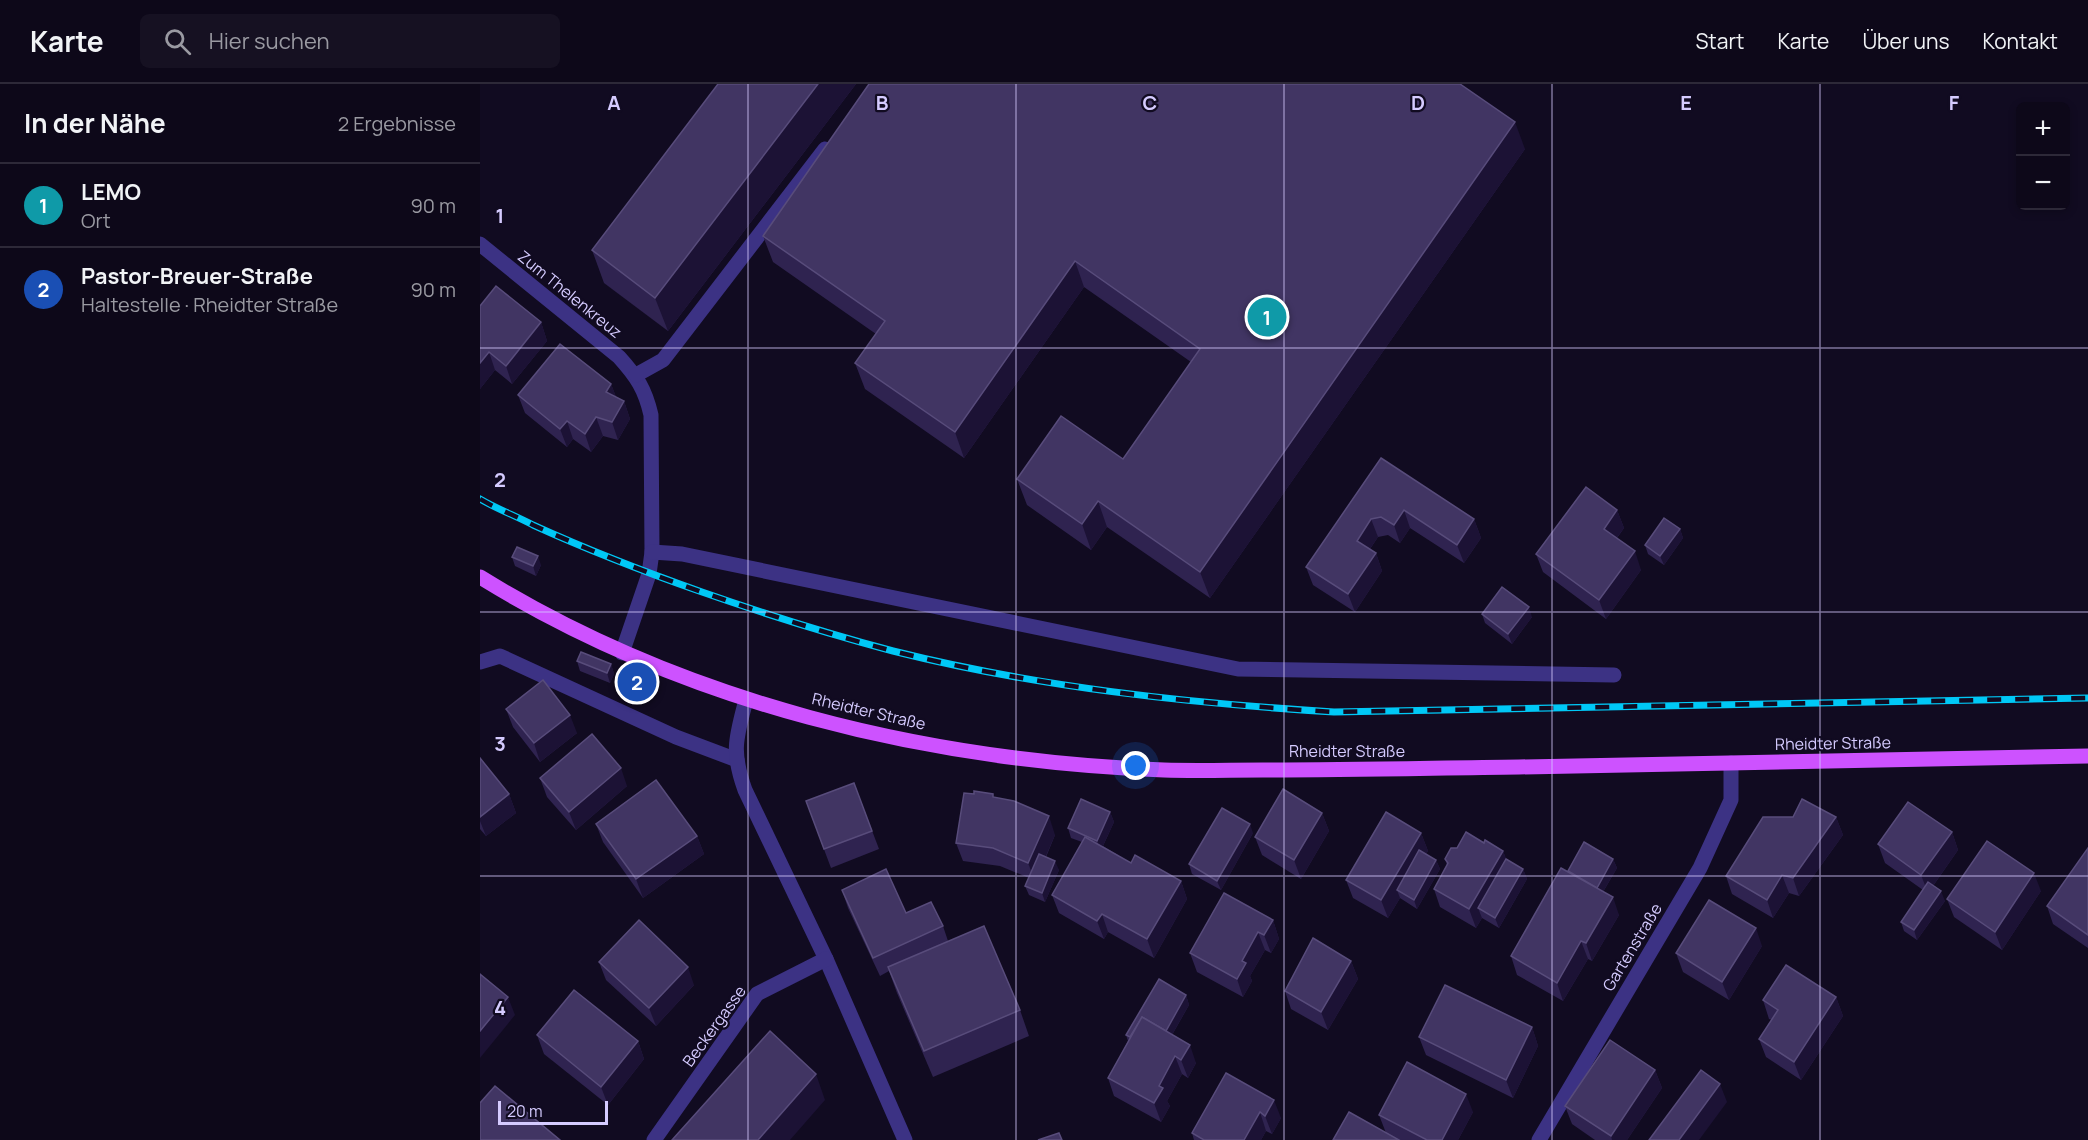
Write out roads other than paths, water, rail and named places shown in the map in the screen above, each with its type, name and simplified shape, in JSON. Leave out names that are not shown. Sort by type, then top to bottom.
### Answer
[{"type":"main road","name":"Rheidter Straße","points":[[480,577],[570,628],[622,653],[746,700],[855,729],[972,752],[1058,762],[1163,770],[1353,770],[2088,756]]},
{"type":"street","points":[[622,653],[649,574],[652,552],[651,415],[646,394],[636,375],[663,360],[831,141]]},
{"type":"street","name":"Zum Thelenkreuz","points":[[480,244],[619,357],[636,375]]},
{"type":"street","points":[[652,552],[682,554],[1238,669],[1614,675]]},
{"type":"street","points":[[480,662],[500,656],[676,737],[736,760]]},
{"type":"street","points":[[746,700],[735,741],[736,760],[745,790],[826,959],[905,1140]]},
{"type":"street","name":"Gartenstraße","points":[[1539,1140],[1700,868],[1731,800],[1731,763]]},
{"type":"street","name":"Beckergasse","points":[[654,1140],[757,994],[826,959]]},
{"type":"railway","points":[[480,499],[533,525],[617,560],[702,592],[845,638],[947,664],[1112,692],[1223,704],[1334,712],[2088,698]]},
{"type":"place","name":"LEMO","points":[[1267,317]]},
{"type":"place","name":"Pastor-Breuer-Straße","points":[[637,682]]}]
